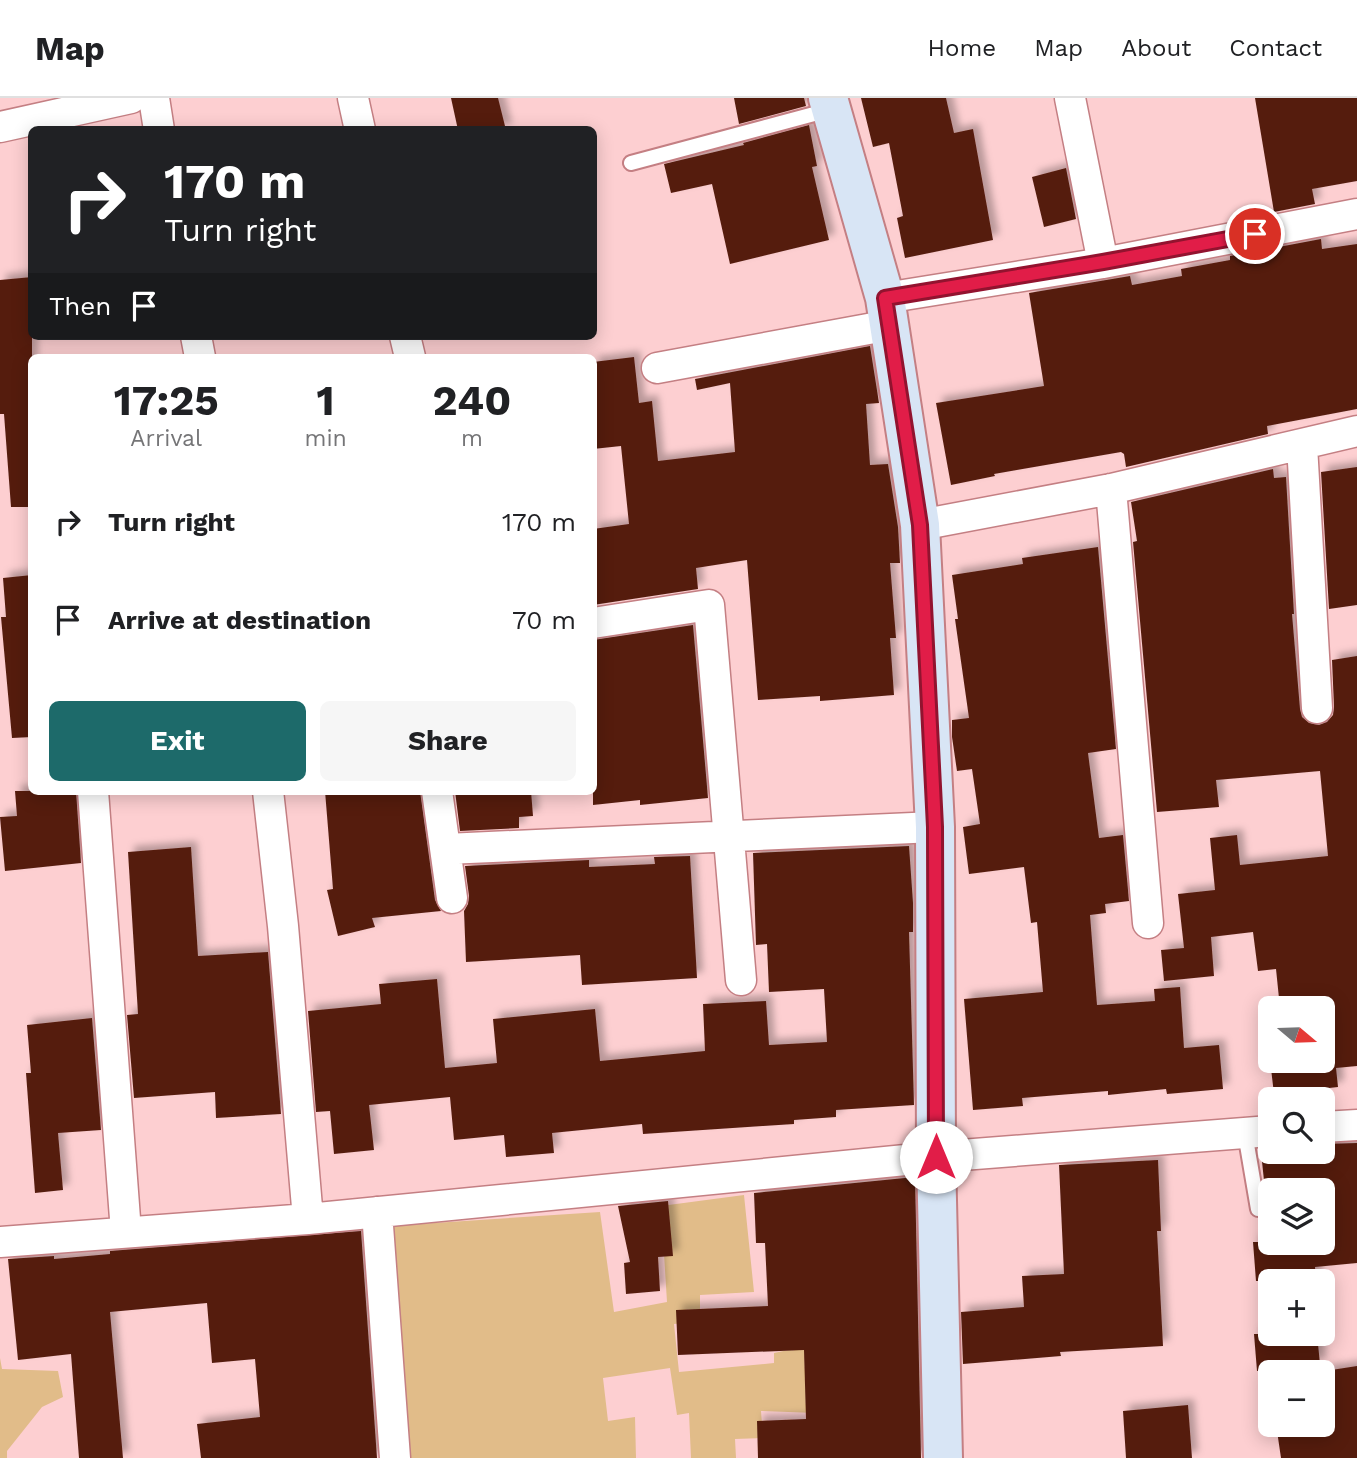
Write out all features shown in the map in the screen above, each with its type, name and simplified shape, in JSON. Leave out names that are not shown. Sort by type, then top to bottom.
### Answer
[{"type":"main road","points":[[829,104],[888,312],[920,525],[935,827],[936,1157],[943,1458]]},
{"type":"street","points":[[0,127],[131,98]]},
{"type":"street","points":[[154,98],[158,126]]},
{"type":"street","points":[[353,98],[359,126]]},
{"type":"street","points":[[1070,98],[1103,262]]},
{"type":"street","points":[[657,368],[1103,262],[1357,215]]},
{"type":"street","points":[[920,525],[1111,489],[1357,431]]},
{"type":"street","points":[[1302,445],[1317,708]]},
{"type":"street","points":[[1111,489],[1148,923]]},
{"type":"street","points":[[597,622],[709,605],[741,981]]},
{"type":"street","points":[[93,795],[126,1232]]},
{"type":"street","points":[[268,795],[283,926],[308,1219]]},
{"type":"street","points":[[438,795],[452,898]]},
{"type":"street","points":[[446,849],[935,827]]},
{"type":"street","points":[[1335,1126],[1357,1125]]},
{"type":"street","points":[[0,1242],[308,1219],[936,1157],[1258,1132]]},
{"type":"street","points":[[377,1212],[395,1458]]},
{"type":"lane","points":[[631,163],[829,104]]},
{"type":"shaded area","points":[[744,1195],[754,1292],[700,1295],[700,1321],[674,1324],[679,1372],[774,1363],[774,1353],[807,1346],[842,1414],[761,1411],[763,1438],[735,1439],[736,1458],[691,1458],[689,1413],[677,1415],[670,1368],[603,1378],[608,1421],[635,1417],[636,1458],[403,1458],[389,1226],[600,1212],[614,1312],[667,1302],[661,1206]]},
{"type":"shaded area","points":[[0,1358],[2,1369],[58,1371],[63,1397],[42,1407],[7,1451],[7,1458],[0,1458]]},
{"type":"building","points":[[451,98],[498,98],[505,126],[457,126]]},
{"type":"building","points":[[734,98],[804,98],[806,106],[739,124]]},
{"type":"building","points":[[861,98],[946,98],[954,133],[973,129],[993,240],[905,258],[897,218],[903,216],[889,143],[873,147]]},
{"type":"building","points":[[1255,98],[1357,98],[1357,181],[1312,189],[1315,204],[1274,212]]},
{"type":"building","points":[[809,125],[817,166],[812,167],[829,240],[730,264],[712,184],[671,193],[664,164],[744,145],[743,143]]},
{"type":"building","points":[[1066,168],[1076,219],[1044,227],[1032,177]]},
{"type":"building","points":[[1321,239],[1322,249],[1357,244],[1357,409],[1267,426],[1268,434],[1126,467],[1124,454],[1121,452],[994,474],[995,476],[951,485],[936,403],[1044,386],[1029,293],[1130,276],[1132,285],[1182,276],[1181,269],[1230,260],[1230,256]]},
{"type":"building","points":[[28,277],[28,340],[32,340],[32,354],[28,354],[28,507],[11,507],[4,414],[0,414],[0,280]]},
{"type":"building","points":[[870,346],[879,403],[866,404],[870,465],[888,464],[898,527],[900,563],[890,563],[896,638],[890,638],[894,695],[820,701],[820,696],[758,700],[747,560],[696,568],[698,589],[597,604],[597,528],[629,524],[621,446],[597,449],[597,362],[634,357],[639,403],[652,401],[658,461],[735,452],[730,383],[697,390],[695,379]]},
{"type":"building","points":[[1357,467],[1357,605],[1329,609],[1321,472]]},
{"type":"building","points":[[1273,469],[1274,478],[1286,477],[1292,614],[1300,709],[1302,717],[1309,723],[1319,725],[1327,722],[1333,715],[1332,660],[1357,656],[1357,1066],[1336,1068],[1338,1087],[1273,1087],[1272,1073],[1335,1073],[1335,996],[1279,996],[1276,969],[1258,971],[1253,932],[1211,937],[1214,976],[1164,981],[1161,950],[1184,948],[1178,894],[1215,890],[1210,838],[1237,835],[1240,865],[1328,856],[1320,771],[1216,780],[1219,807],[1157,812],[1133,542],[1137,541],[1131,502]]},
{"type":"building","points":[[1098,547],[1116,749],[1088,753],[1099,838],[1123,835],[1129,901],[1105,904],[1106,913],[1090,915],[1097,1005],[1155,1001],[1154,989],[1180,987],[1184,1048],[1219,1045],[1223,1089],[1167,1094],[1166,1089],[1108,1095],[1108,1091],[1022,1098],[1023,1106],[973,1110],[964,999],[1043,992],[1037,922],[1031,923],[1024,867],[969,874],[963,827],[980,824],[972,769],[957,771],[952,737],[952,720],[969,718],[955,619],[958,619],[952,575],[1023,564],[1022,558]]},
{"type":"building","points":[[28,575],[28,737],[12,738],[1,617],[6,617],[3,578]]},
{"type":"building","points":[[693,625],[708,798],[640,805],[640,800],[593,805],[593,795],[597,795],[597,639]]},
{"type":"building","points":[[15,791],[28,791],[28,795],[76,795],[81,863],[5,871],[0,817],[17,816]]},
{"type":"building","points":[[325,795],[421,795],[435,900],[441,911],[372,918],[375,927],[338,936],[327,890],[333,889]]},
{"type":"building","points":[[456,795],[531,795],[533,816],[519,817],[519,828],[460,831]]},
{"type":"building","points":[[909,846],[913,903],[913,932],[909,932],[914,1105],[836,1110],[836,1117],[794,1120],[794,1124],[643,1134],[642,1124],[552,1133],[554,1153],[506,1157],[504,1135],[454,1140],[450,1097],[369,1105],[374,1150],[334,1154],[330,1111],[316,1112],[308,1011],[381,1004],[379,984],[437,979],[445,1068],[497,1063],[493,1019],[595,1009],[600,1061],[705,1051],[703,1004],[766,1001],[769,1045],[827,1042],[824,989],[769,992],[767,944],[756,945],[753,853]]},
{"type":"building","points":[[191,847],[198,956],[268,952],[281,1114],[216,1118],[215,1092],[134,1098],[127,1015],[138,1014],[128,852]]},
{"type":"building","points":[[690,856],[697,978],[582,985],[580,955],[466,962],[464,911],[469,896],[465,866],[589,860],[589,867],[655,864],[654,857]]},
{"type":"building","points":[[92,1018],[101,1130],[58,1133],[63,1190],[35,1193],[26,1073],[31,1073],[27,1025]]},
{"type":"building","points":[[1357,1143],[1357,1263],[1315,1269],[1258,1269],[1256,1281],[1253,1242],[1258,1242],[1258,1255],[1335,1255],[1335,1178],[1264,1178],[1262,1164],[1335,1164],[1335,1144]]},
{"type":"building","points":[[1158,1160],[1161,1231],[1157,1231],[1163,1346],[1060,1352],[1061,1356],[963,1364],[961,1312],[1024,1307],[1022,1276],[1064,1274],[1059,1165]]},
{"type":"building","points":[[915,1177],[921,1458],[758,1458],[757,1421],[806,1419],[804,1350],[678,1355],[676,1310],[768,1306],[765,1243],[756,1243],[754,1193]]},
{"type":"building","points":[[668,1201],[673,1256],[658,1257],[660,1291],[626,1294],[624,1263],[630,1262],[618,1206]]},
{"type":"building","points":[[361,1231],[377,1458],[201,1458],[197,1424],[260,1417],[255,1359],[212,1363],[207,1303],[110,1312],[123,1458],[79,1458],[71,1354],[18,1360],[8,1259],[54,1256],[54,1259],[110,1254],[110,1251]]},
{"type":"building","points":[[1254,1334],[1258,1334],[1258,1346],[1318,1346],[1320,1360],[1258,1360],[1257,1371]]},
{"type":"building","points":[[1357,1366],[1357,1458],[1281,1458],[1278,1437],[1335,1437],[1335,1369]]},
{"type":"building","points":[[1188,1405],[1192,1458],[1126,1458],[1123,1411]]},
{"type":"route","points":[[936,1157],[935,827],[920,525],[885,298],[1255,234]]}]
